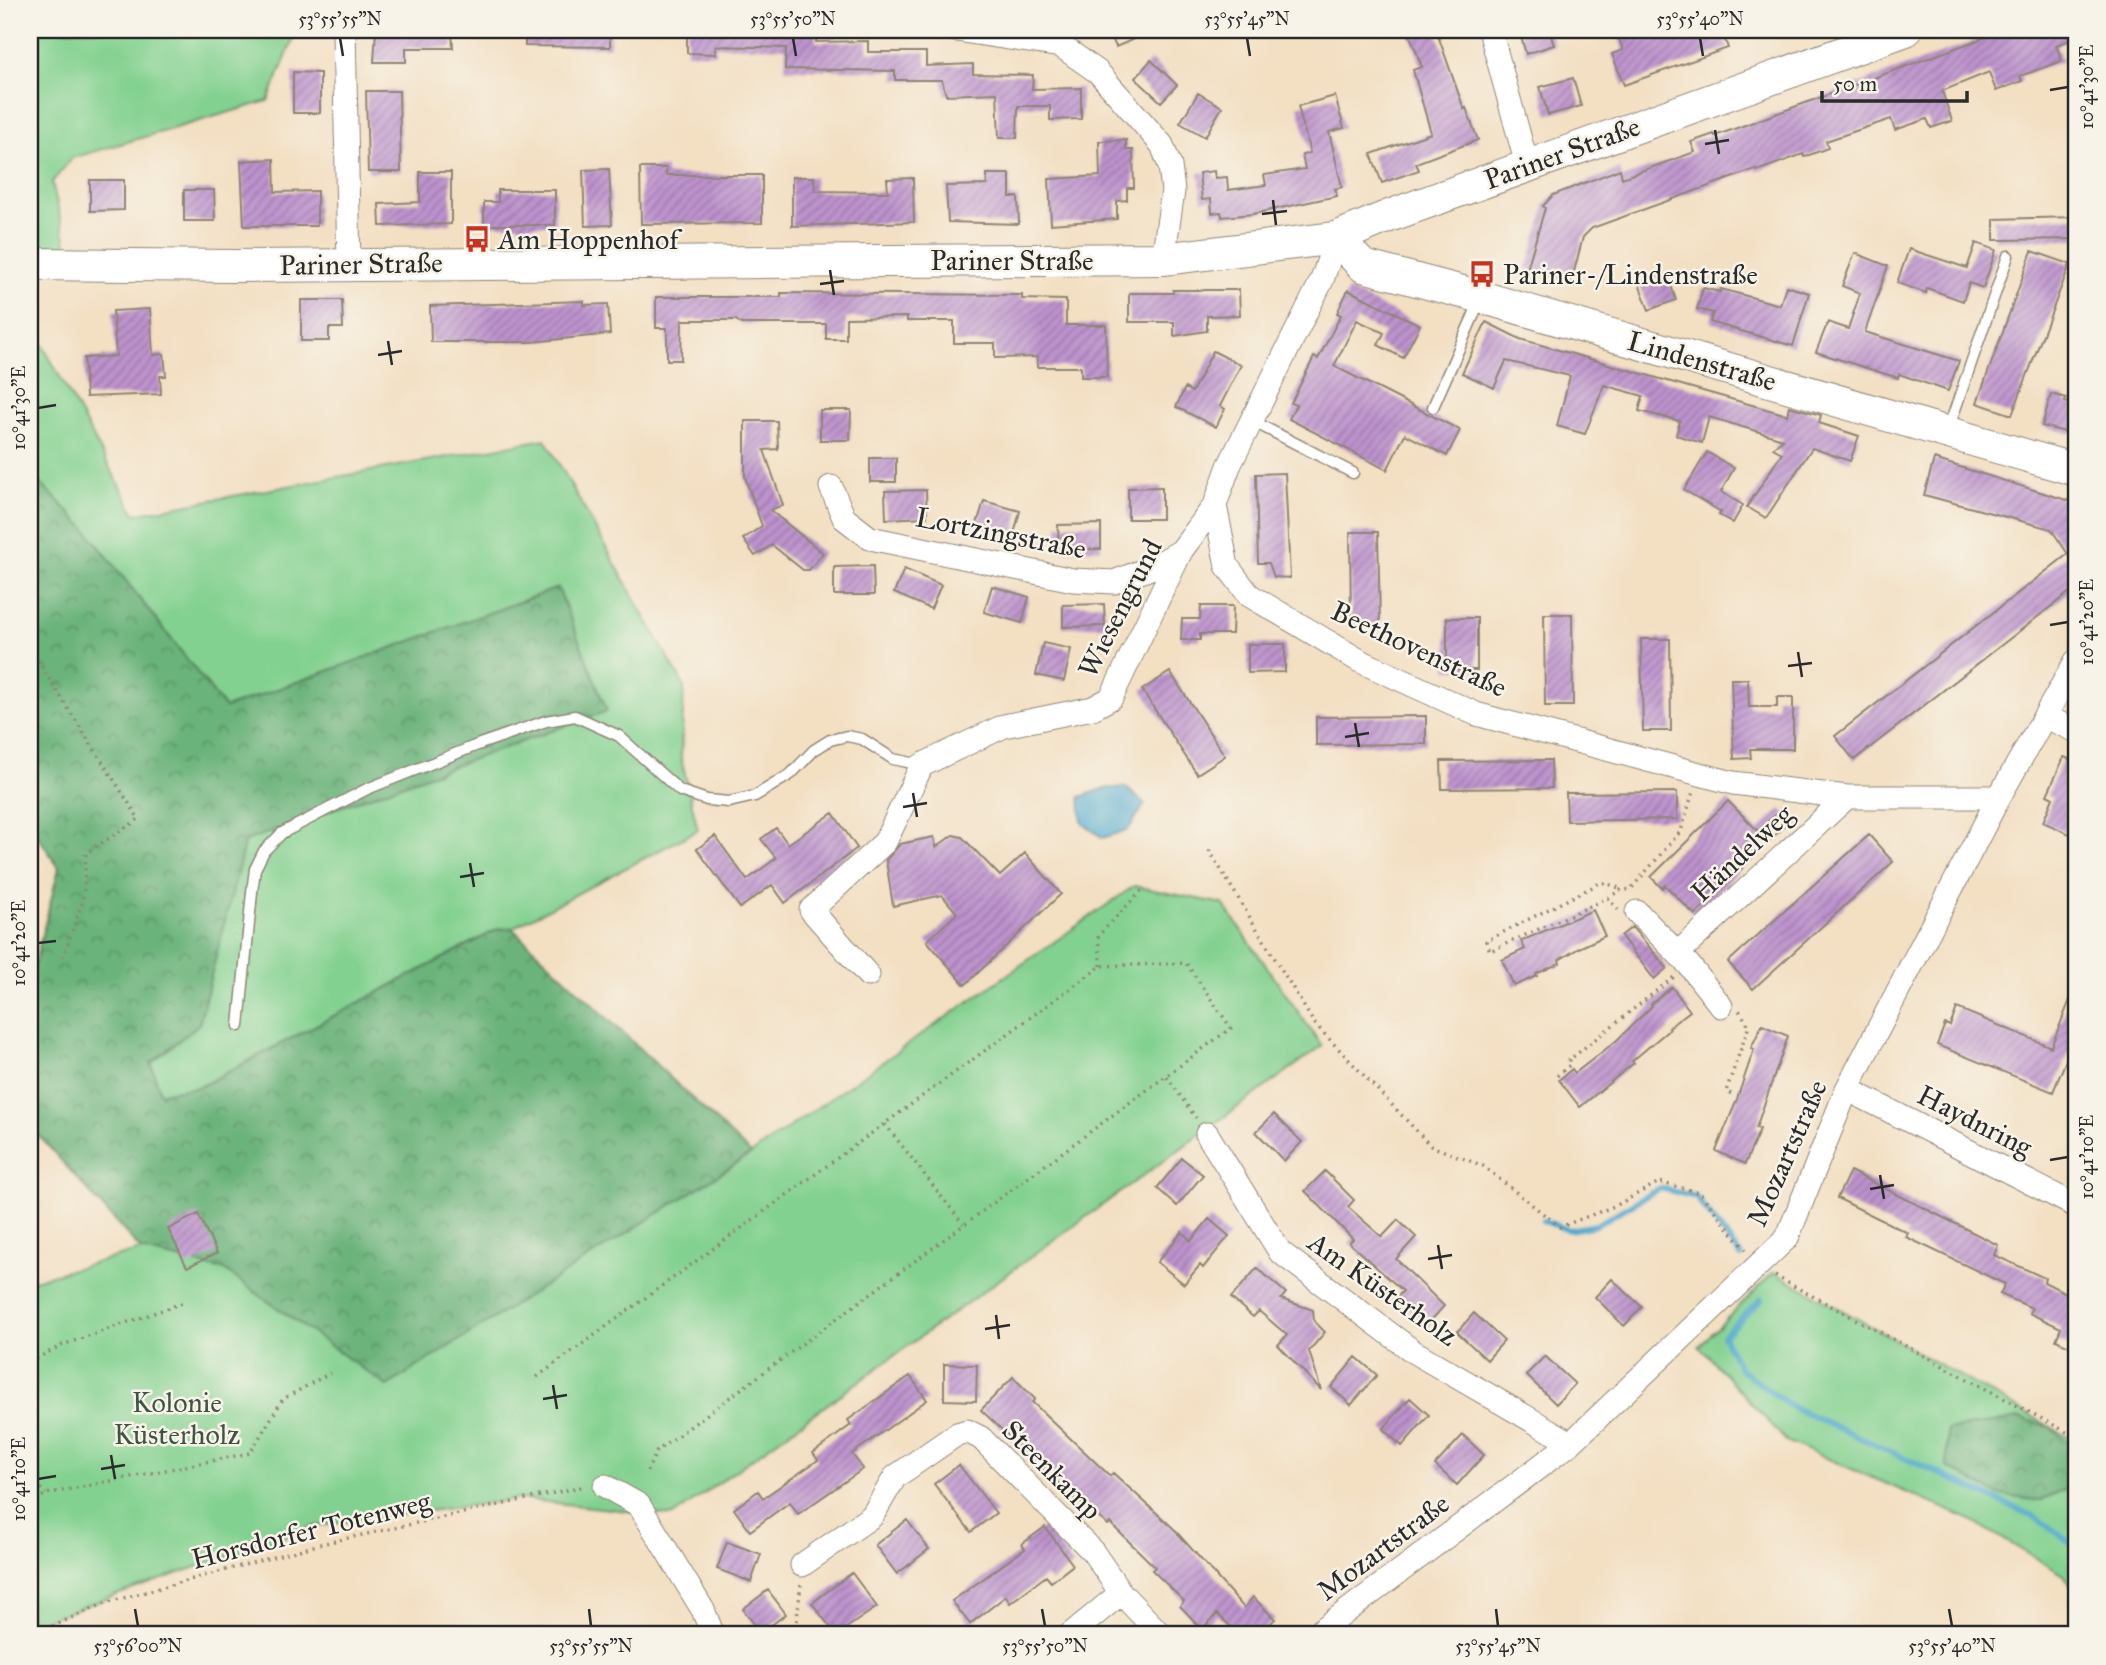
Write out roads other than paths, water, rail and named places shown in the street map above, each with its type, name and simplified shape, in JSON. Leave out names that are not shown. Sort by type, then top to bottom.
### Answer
[{"type":"street","points":[[344,30],[349,265]]},
{"type":"street","points":[[956,30],[1058,38],[1098,72],[1163,145],[1170,166],[1173,191],[1163,259]]},
{"type":"street","points":[[1490,30],[1527,165]]},
{"type":"street","name":"Pariner Straße","points":[[30,264],[349,265],[1163,259],[1336,239],[1389,216],[1527,165],[1906,30]]},
{"type":"street","name":"Lindenstraße","points":[[1336,239],[1363,266],[1481,297],[2076,470]]},
{"type":"street","name":"Beethovenstraße","points":[[1336,239],[1322,280],[1229,466],[1216,505],[1227,566],[1249,595],[1360,661],[1476,714],[1733,783],[1847,797],[1999,797]]},
{"type":"street","name":"Lortzingstraße","points":[[831,487],[844,518],[870,538],[1073,580],[1114,582],[1181,551]]},
{"type":"street","name":"Wiesengrund","points":[[922,765],[1004,726],[1093,708],[1111,698],[1181,551],[1216,505]]},
{"type":"street","name":"Mozartstraße","points":[[1315,1635],[1571,1443],[1787,1238],[1847,1089],[1999,797],[2076,661]]},
{"type":"street","points":[[2046,717],[2076,731]]},
{"type":"street","points":[[867,975],[811,909],[885,842],[922,765]]},
{"type":"street","name":"Händelweg","points":[[1683,959],[1847,797]]},
{"type":"street","points":[[1637,912],[1683,959],[1721,1006]]},
{"type":"street","name":"Haydnring","points":[[1847,1089],[2076,1206]]},
{"type":"street","name":"Am Küsterholz","points":[[1207,1134],[1280,1252],[1414,1352],[1571,1443]]},
{"type":"street","name":"Steenkamp","points":[[802,1565],[872,1516],[895,1477],[957,1434],[967,1431],[981,1438],[1093,1552],[1121,1593],[1161,1635]]},
{"type":"street","points":[[605,1486],[639,1505],[703,1610],[713,1635]]},
{"type":"street","points":[[1070,1635],[1121,1593]]},
{"type":"lane","points":[[1948,432],[2008,256]]},
{"type":"lane","points":[[1433,407],[1481,297]]},
{"type":"lane","points":[[1252,421],[1353,473]]},
{"type":"lane","points":[[239,1026],[252,892],[256,869],[264,851],[282,833],[368,789],[480,744],[546,721],[575,716],[619,736],[680,791],[707,800],[729,802],[755,796],[790,774],[814,750],[830,740],[847,736],[862,739],[893,759],[922,765]]},
{"type":"water","points":[[1125,787],[1145,804],[1128,830],[1103,838],[1082,823],[1080,797],[1103,789]]},
{"type":"waterway","points":[[1544,1221],[1569,1230],[1596,1225],[1660,1188],[1696,1197],[1741,1256]]},
{"type":"waterway","points":[[1762,1299],[1723,1336],[1740,1369],[1792,1407],[2035,1517],[2076,1546]]},
{"type":"place","name":"Am Hoppenhof","points":[[477,239]]},
{"type":"place","name":"Pariner-/Lindenstraße","points":[[1482,274]]},
{"type":"park label","name":"Kolonie Küsterholz","points":[[177,1418]]}]
